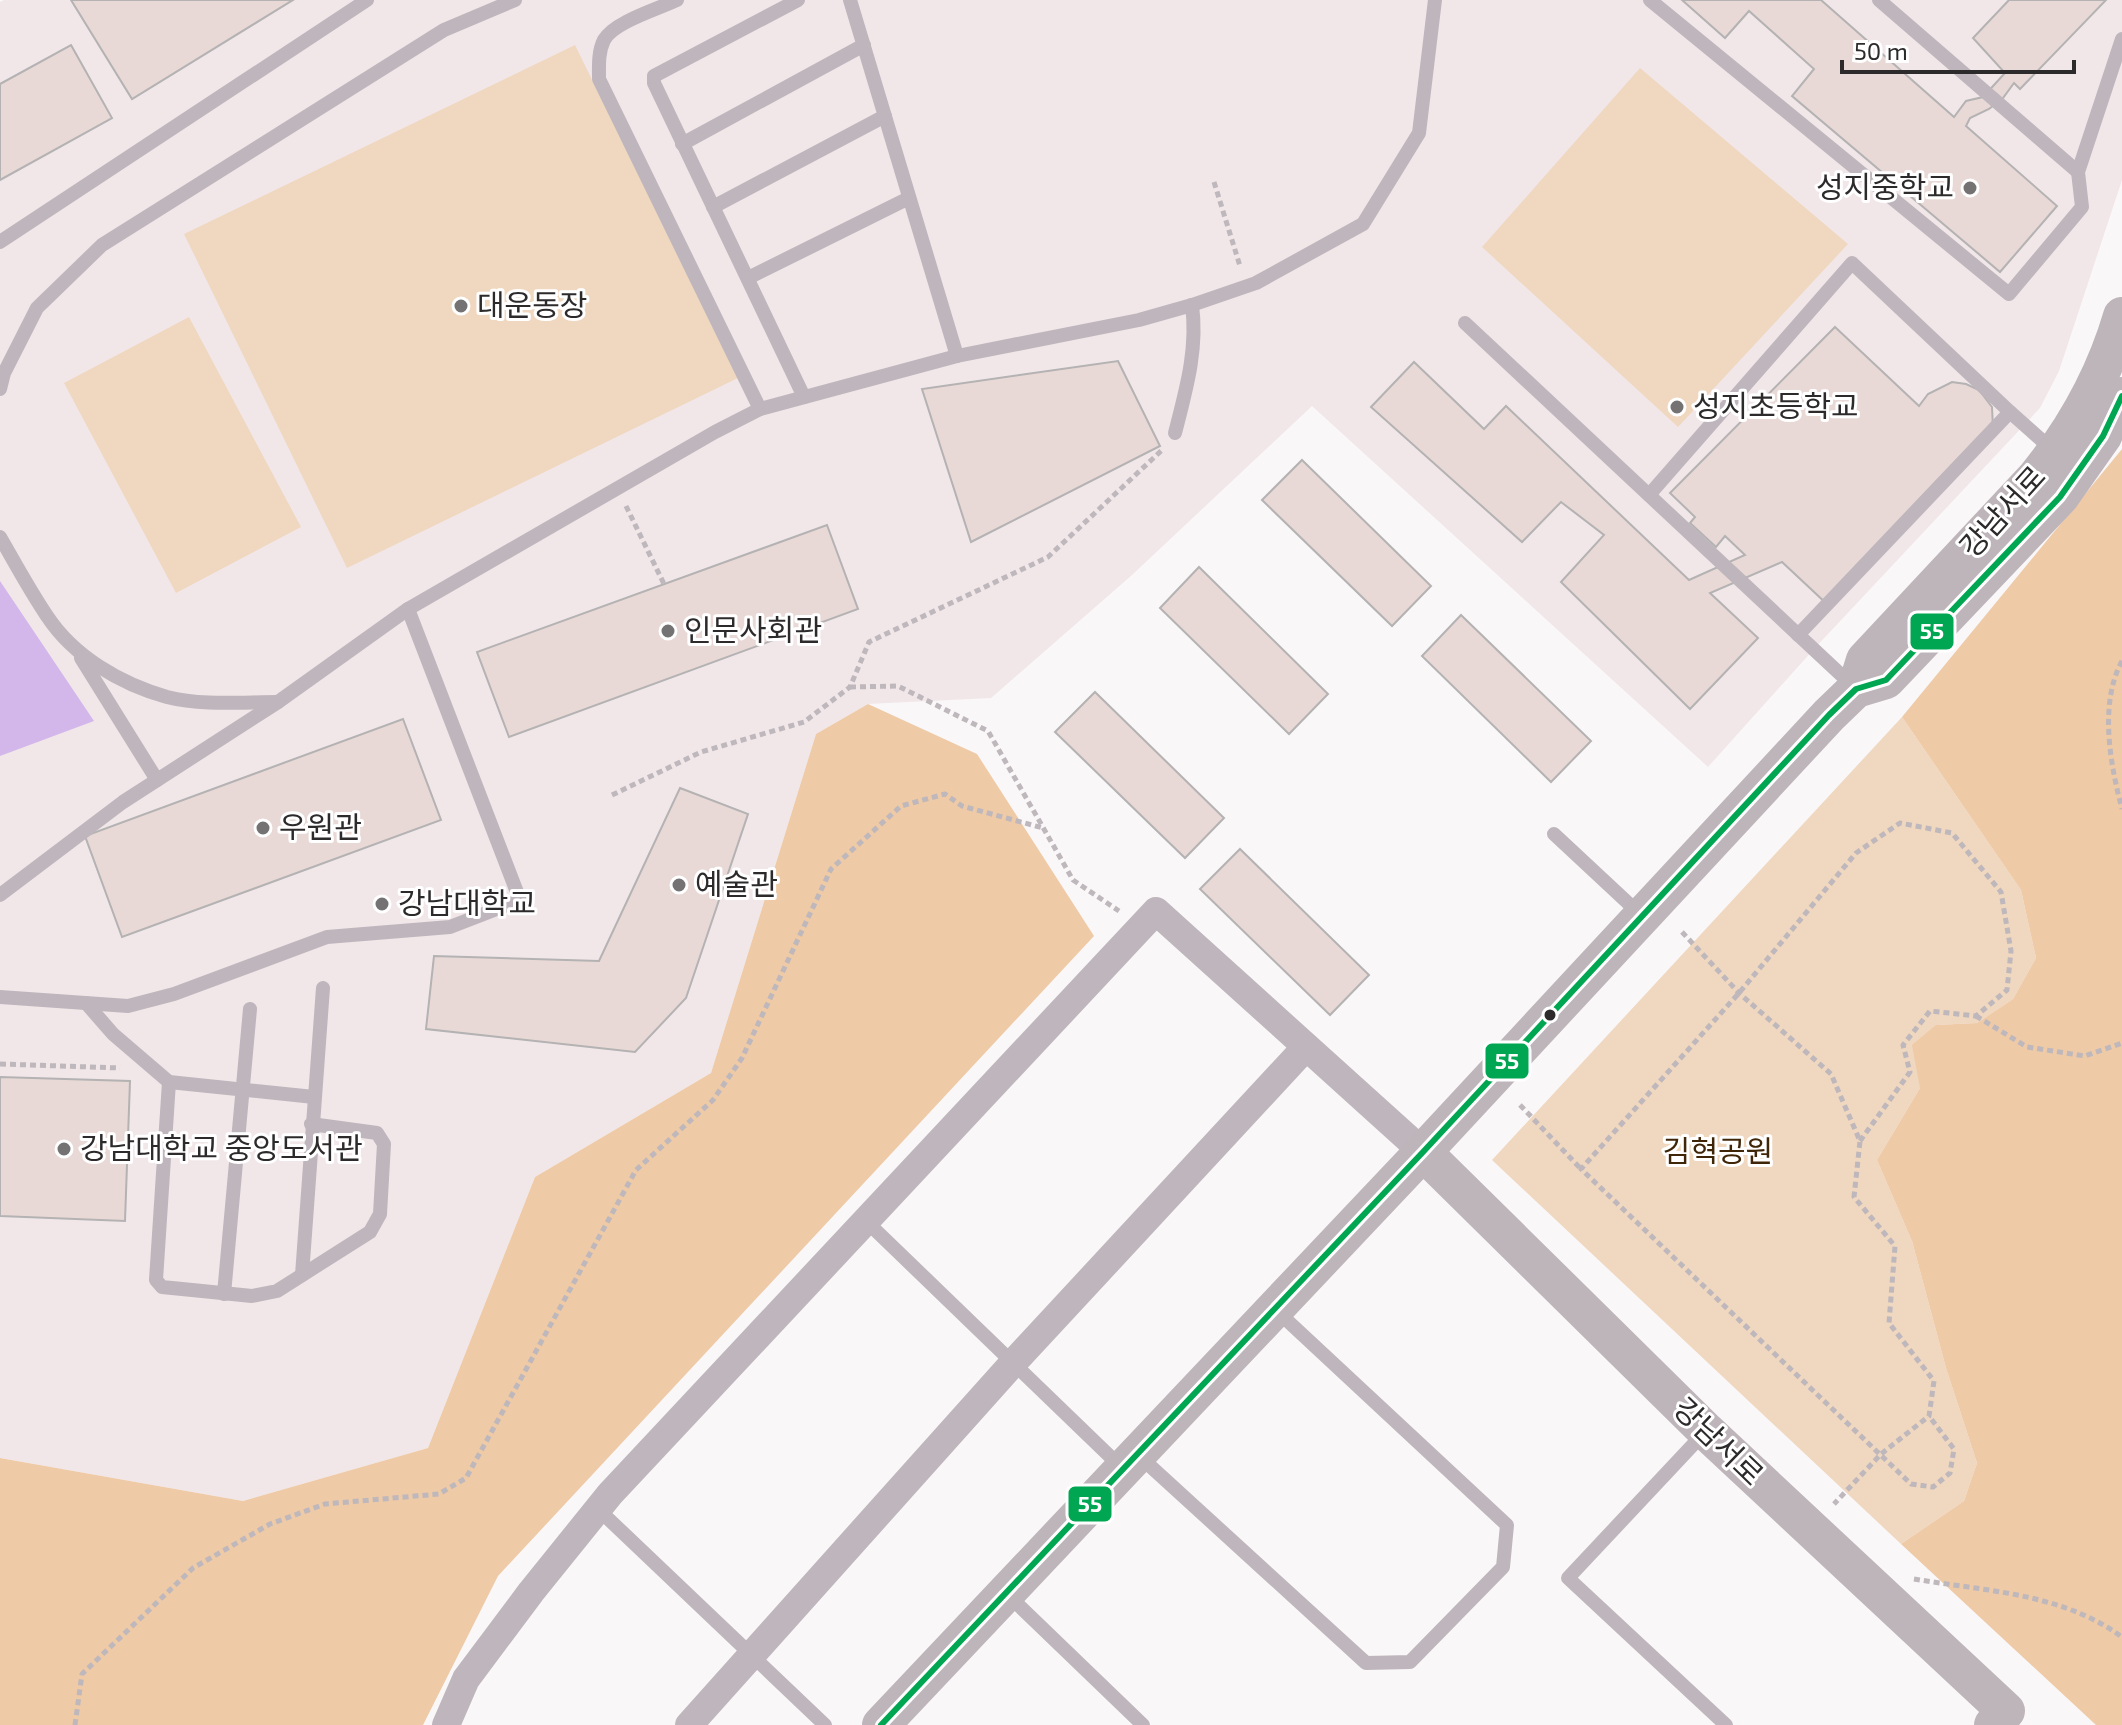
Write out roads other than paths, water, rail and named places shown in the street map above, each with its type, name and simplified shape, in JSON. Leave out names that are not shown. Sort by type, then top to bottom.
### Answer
[{"type":"street","name":"강남서로","points":[[2067,462],[2077,420],[2122,316]]},
{"type":"street","name":"강남서로","points":[[881,1725],[1276,1309],[1813,731],[1856,689],[1865,660],[2026,488],[2103,436],[2122,396]]},
{"type":"street","points":[[446,1725],[466,1679],[598,1509],[1156,911],[1423,1152]]},
{"type":"street","points":[[689,1725],[1014,1362],[1306,1047]]},
{"type":"street","name":"강남서로","points":[[1423,1152],[1706,1431],[2007,1720]]},
{"type":"lane","points":[[0,242],[367,0]]},
{"type":"lane","points":[[0,389],[4,373],[37,308],[102,245],[444,30],[515,0]]},
{"type":"lane","points":[[677,0],[615,27],[604,39],[599,56],[599,79],[760,409]]},
{"type":"lane","points":[[798,0],[654,76],[655,91],[804,397]]},
{"type":"lane","points":[[850,0],[957,356]]},
{"type":"lane","points":[[0,895],[123,802],[278,702],[408,609],[760,409],[957,356],[1139,320],[1192,305],[1246,286],[1363,224],[1419,133],[1435,0]]},
{"type":"lane","points":[[1650,0],[2009,294],[2082,207],[2078,172],[2122,39]]},
{"type":"lane","points":[[1879,0],[2078,172]]},
{"type":"lane","points":[[682,144],[864,45]]},
{"type":"lane","points":[[713,207],[885,116]]},
{"type":"lane","points":[[748,278],[909,198]]},
{"type":"lane","points":[[1649,495],[1852,263],[2067,462]]},
{"type":"lane","points":[[1175,433],[1188,384],[1196,333],[1192,305]]},
{"type":"lane","points":[[1465,323],[1856,689]]},
{"type":"lane","points":[[1798,635],[2010,412]]},
{"type":"lane","points":[[0,537],[48,618],[78,653],[157,780]]},
{"type":"lane","points":[[0,997],[128,1006],[174,994],[327,937],[450,927],[520,900],[408,609]]},
{"type":"lane","points":[[78,653],[119,678],[169,697],[220,703],[278,702]]},
{"type":"lane","points":[[1554,834],[1642,916]]},
{"type":"lane","points":[[302,1275],[323,988]]},
{"type":"lane","points":[[86,1003],[113,1034],[169,1082],[314,1097]]},
{"type":"lane","points":[[224,1294],[250,1009]]},
{"type":"lane","points":[[169,1082],[156,1280],[162,1287],[171,1290],[252,1296],[277,1291],[370,1232],[380,1214],[384,1144],[377,1133],[311,1124]]},
{"type":"lane","points":[[866,1221],[1014,1362],[1366,1663],[1410,1662],[1503,1567],[1507,1525],[1276,1309]]},
{"type":"lane","points":[[1706,1431],[1568,1578],[1726,1725]]},
{"type":"lane","points":[[598,1509],[825,1725]]},
{"type":"lane","points":[[1006,1593],[1143,1725]]},
{"type":"place","name":"성지중학교","points":[[1970,188]]},
{"type":"place","name":"대운동장","points":[[461,306]]},
{"type":"place","name":"성지초등학교","points":[[1677,407]]},
{"type":"place","name":"인문사회관","points":[[668,631]]},
{"type":"place","name":"우원관","points":[[263,828]]},
{"type":"place","name":"예술관","points":[[679,885]]},
{"type":"place","name":"강남대학교","points":[[382,904]]},
{"type":"place","name":"강남대학교 중앙도서관","points":[[64,1149]]},
{"type":"park label","name":"김혁공원","points":[[1718,1152]]}]
